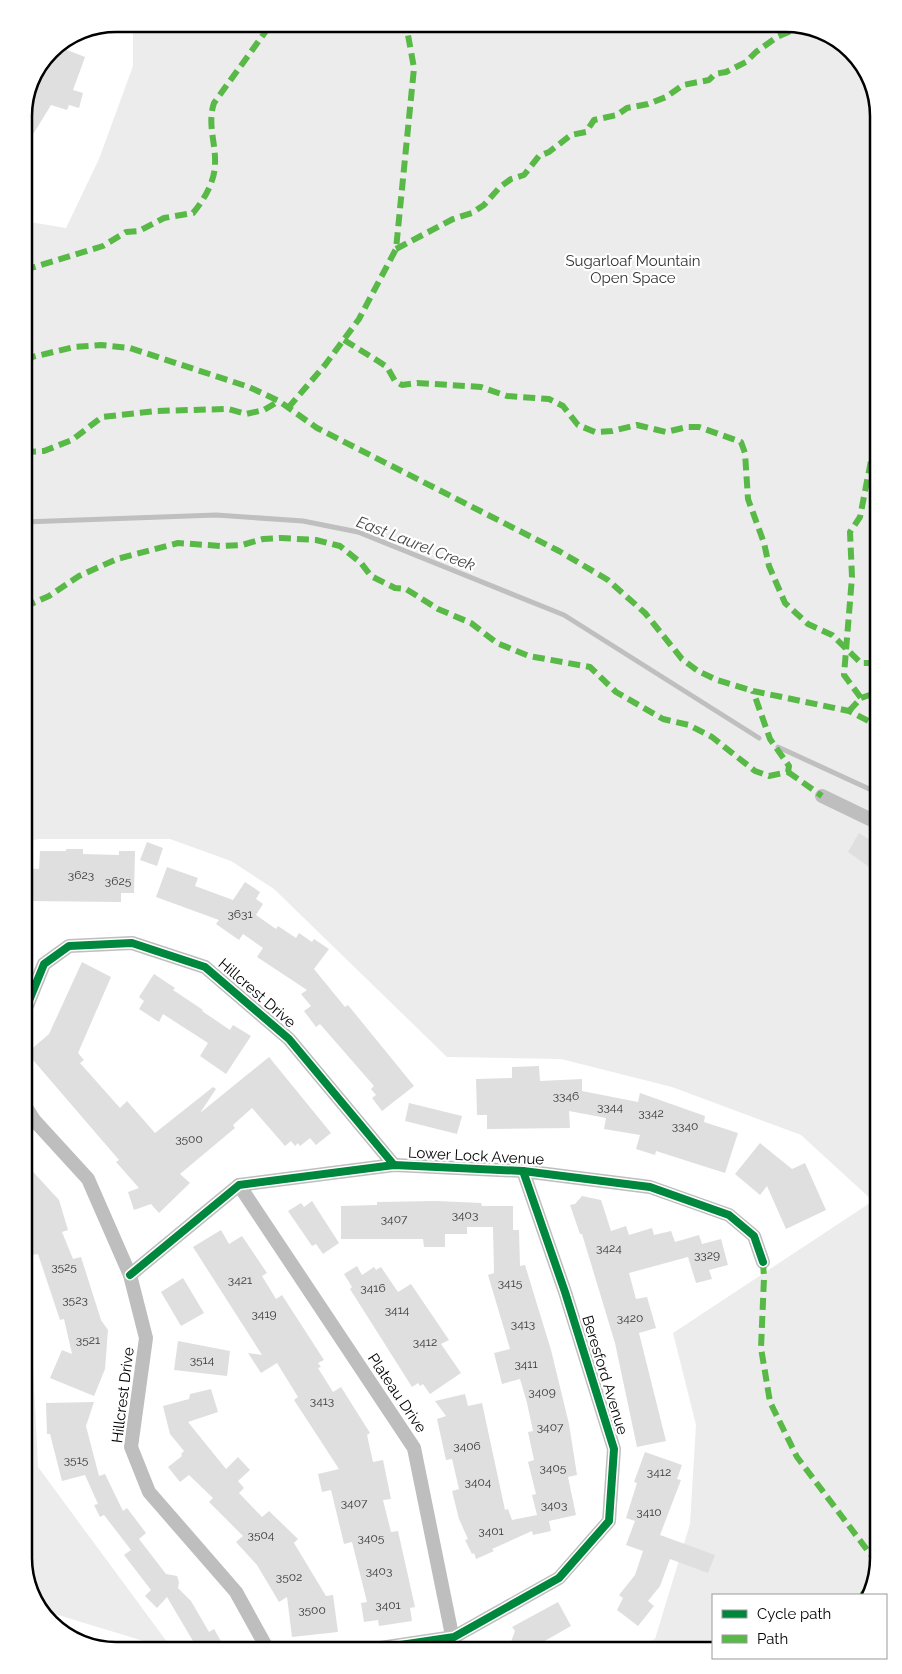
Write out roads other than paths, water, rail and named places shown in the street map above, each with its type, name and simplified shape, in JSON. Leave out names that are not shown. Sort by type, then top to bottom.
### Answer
[{"type":"street","points":[[822,796],[870,819]]},
{"type":"street","name":"Hillcrest Drive","points":[[32,992],[44,964],[69,946],[132,943],[205,967],[289,1039],[394,1165]]},
{"type":"street","name":"Hillcrest Drive","points":[[32,1117],[88,1179],[130,1275],[146,1338],[131,1447],[149,1492],[236,1592],[263,1641]]},
{"type":"street","name":"Lower Lock Avenue","points":[[239,1184],[394,1165],[523,1171],[650,1187],[729,1214],[754,1236],[763,1262]]},
{"type":"street","name":"Beresford Avenue","points":[[456,1642],[560,1578],[608,1521],[614,1449],[565,1292],[523,1171]]},
{"type":"street","points":[[130,1275],[239,1184]]},
{"type":"street","name":"Plateau Drive","points":[[239,1184],[414,1448],[454,1642]]},
{"type":"waterway","name":"East Laurel Creek","points":[[33,522],[216,515],[303,521],[358,532],[564,615],[759,738]]},
{"type":"waterway","name":"East Laurel Creek","points":[[778,747],[870,789]]},
{"type":"park label","name":"Sugarloaf Mountain Open Space","points":[[633,270]]}]
